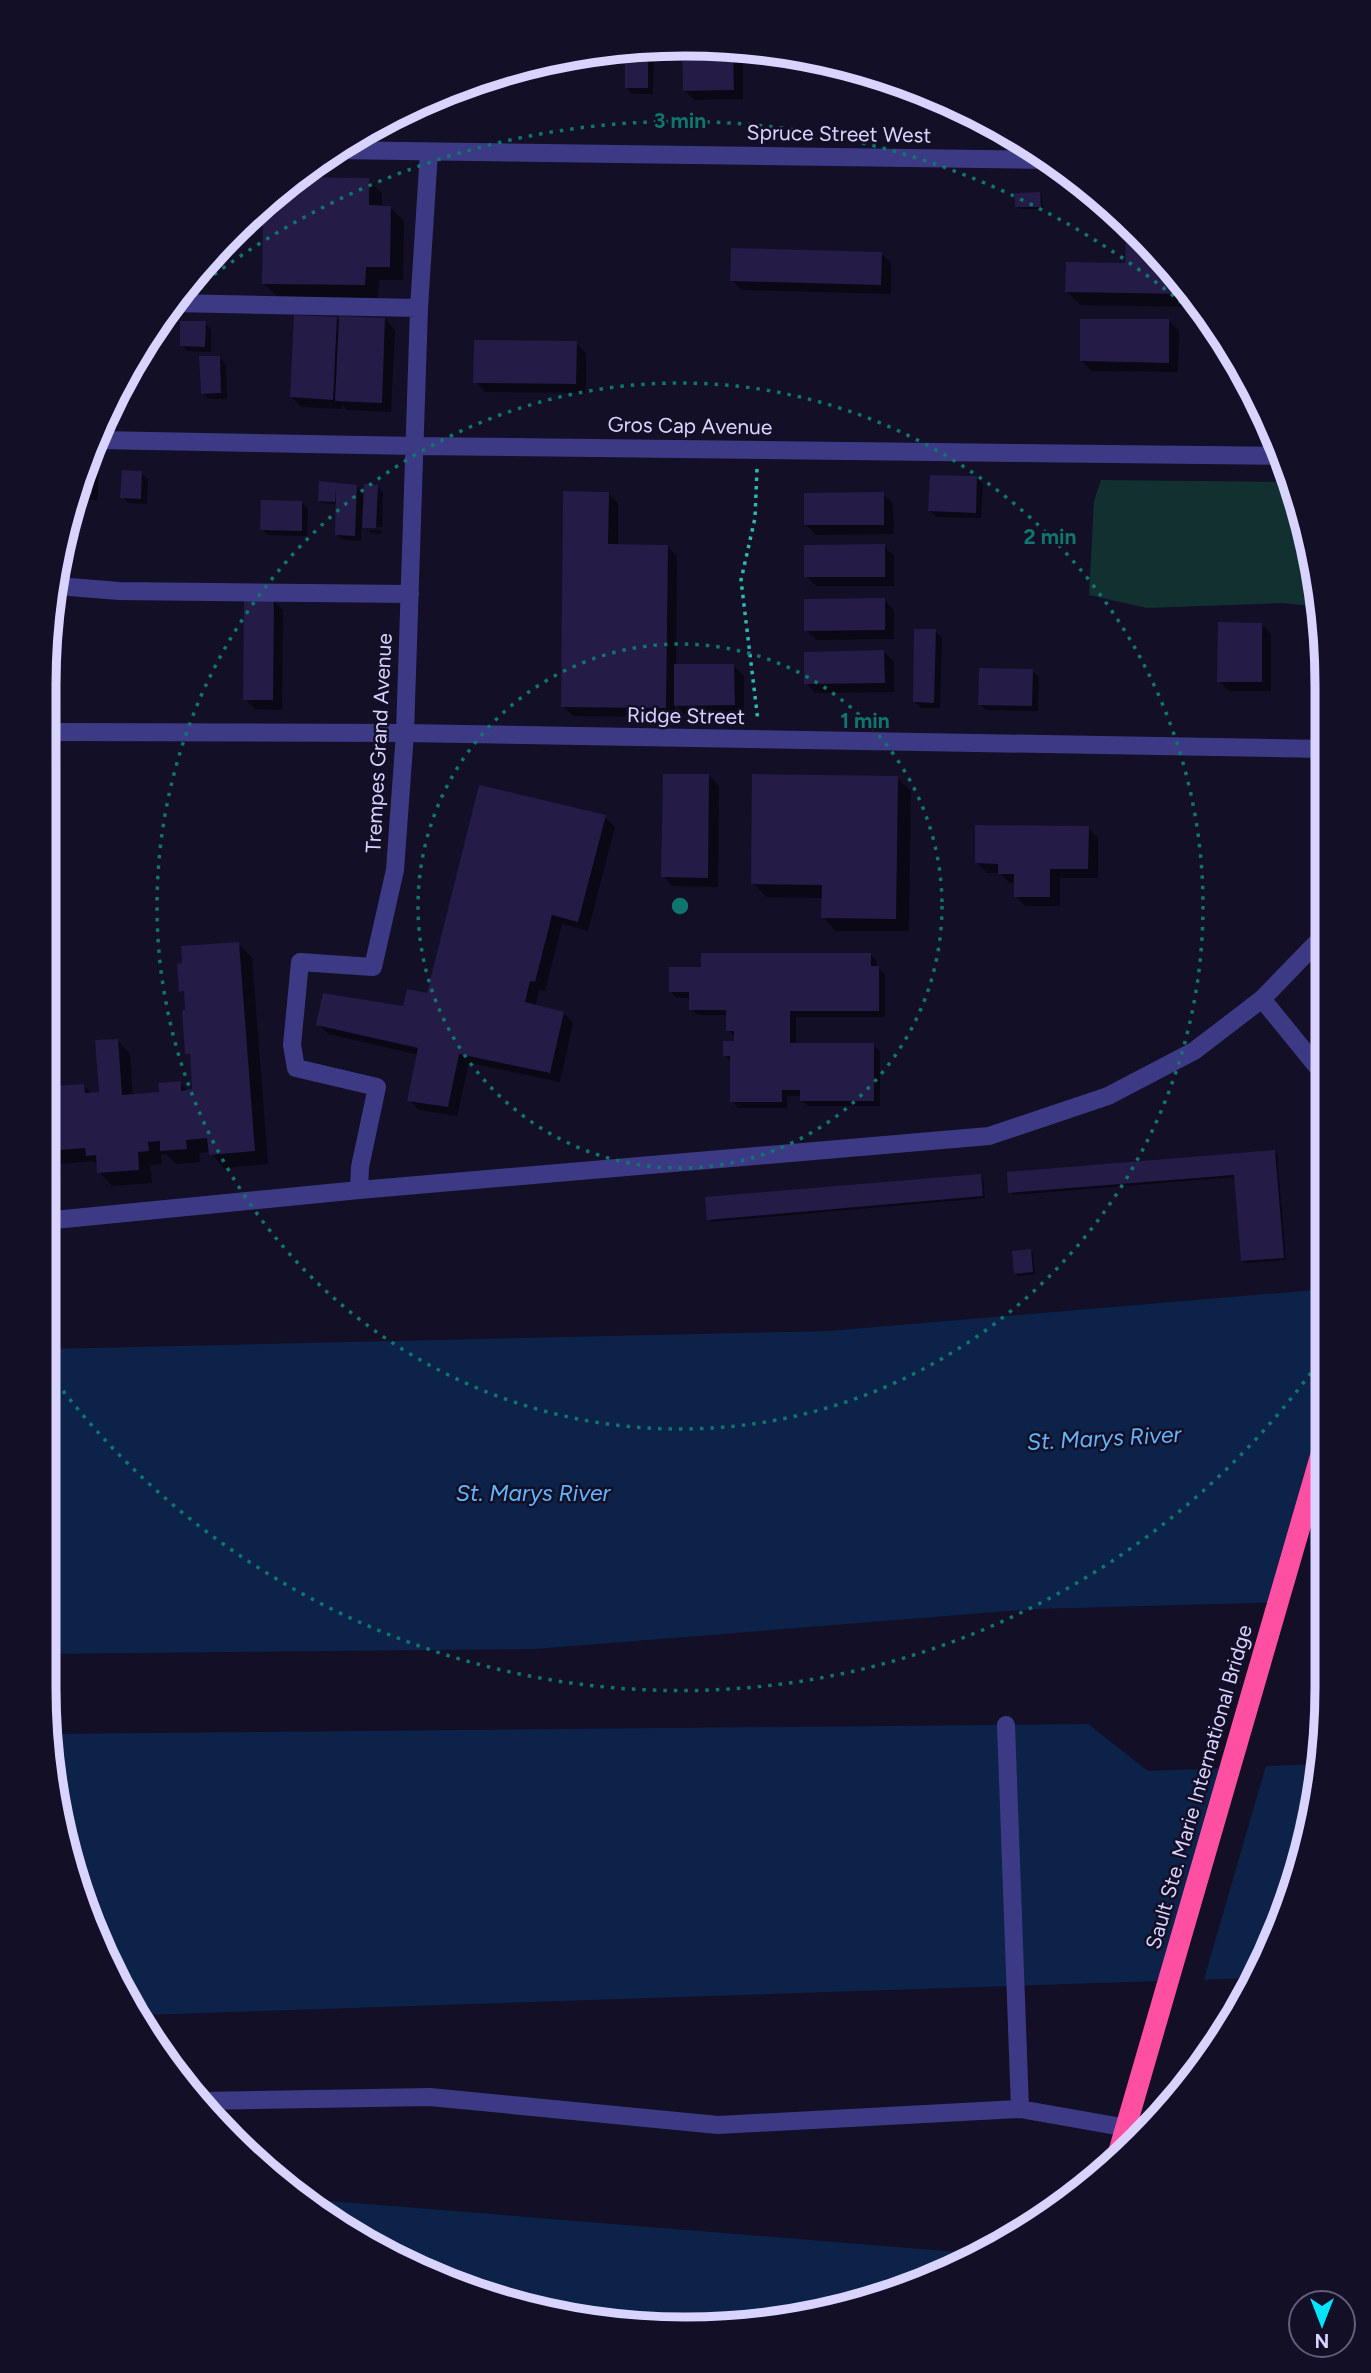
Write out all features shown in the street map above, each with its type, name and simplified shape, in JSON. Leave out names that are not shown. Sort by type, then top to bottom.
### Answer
[{"type":"highway","name":"Sault Ste. Marie International Bridge","points":[[1122,2142],[1315,1475]]},
{"type":"street","name":"Spruce Street West","points":[[354,150],[1031,160]]},
{"type":"street","name":"Trempes Grand Avenue","points":[[359,1190],[360,1167],[377,1087],[296,1068],[292,1045],[300,962],[373,967],[395,870],[405,733],[419,308],[429,152]]},
{"type":"street","points":[[185,303],[419,308]]},
{"type":"street","name":"Gros Cap Avenue","points":[[106,440],[1271,456]]},
{"type":"street","points":[[64,586],[119,590],[410,594]]},
{"type":"street","name":"Ridge Street","points":[[56,732],[405,733],[1315,750]]},
{"type":"street","points":[[56,1220],[359,1190],[989,1136],[1108,1096],[1194,1051],[1262,999],[1315,944]]},
{"type":"street","points":[[1262,999],[1315,1064]]},
{"type":"street","points":[[1006,1725],[1020,2109]]},
{"type":"street","points":[[210,2101],[430,2097],[718,2125],[1020,2109],[1135,2129]]},
{"type":"path","points":[[758,449],[755,518],[741,580],[760,740]]},
{"type":"green space","points":[[1101,480],[1282,482],[1294,523],[1310,606],[1283,603],[1147,608],[1089,595],[1094,501]]},
{"type":"water","name":"St. Marys River","points":[[1315,1290],[1315,1601],[1035,1609],[535,1649],[56,1654],[56,1349],[828,1331]]},
{"type":"water","points":[[1088,1724],[1148,1771],[1311,1764],[1294,1850],[1282,1890],[1244,1978],[148,2015],[121,1966],[89,1890],[68,1810],[57,1734]]},
{"type":"water","points":[[321,2200],[963,2252],[888,2284],[808,2305],[727,2316],[644,2316],[563,2305],[483,2284],[407,2252],[371,2233]]},
{"type":"pier","points":[[1315,1436],[1315,1595],[1312,1605],[1267,1606]]},
{"type":"pier","points":[[1267,1762],[1203,1983],[1160,1984],[1223,1764]]},
{"type":"building","points":[[682,56],[733,58],[734,90],[683,91]]},
{"type":"building","points":[[648,57],[648,88],[625,88],[625,59]]},
{"type":"building","points":[[314,177],[369,178],[369,205],[391,206],[390,267],[366,267],[365,285],[262,284],[263,219]]},
{"type":"building","points":[[1040,192],[1041,207],[1015,207],[1015,193]]},
{"type":"building","points":[[1126,235],[1178,294],[1065,292],[1066,262],[1125,263]]},
{"type":"building","points":[[731,248],[882,252],[881,285],[730,281]]},
{"type":"building","points":[[294,315],[337,317],[333,400],[290,397]]},
{"type":"building","points":[[339,316],[385,318],[382,403],[335,401]]},
{"type":"building","points":[[1080,319],[1169,319],[1169,363],[1080,361]]},
{"type":"building","points":[[180,321],[206,321],[205,347],[180,346]]},
{"type":"building","points":[[474,340],[577,341],[576,384],[473,383]]},
{"type":"building","points":[[199,356],[220,356],[221,393],[201,394]]},
{"type":"building","points":[[122,470],[142,471],[141,499],[120,498]]},
{"type":"building","points":[[92,475],[92,494],[86,494]]},
{"type":"building","points":[[930,475],[977,476],[976,513],[928,511]]},
{"type":"building","points":[[319,481],[357,485],[355,536],[335,535],[336,489],[335,502],[318,501]]},
{"type":"building","points":[[364,484],[378,485],[376,528],[362,528]]},
{"type":"building","points":[[563,491],[609,492],[608,544],[668,545],[666,708],[561,707]]},
{"type":"building","points":[[884,492],[884,525],[804,525],[804,493]]},
{"type":"building","points":[[261,500],[302,501],[302,531],[260,530]]},
{"type":"building","points":[[885,544],[885,577],[804,577],[804,545]]},
{"type":"building","points":[[244,598],[274,598],[273,700],[243,700]]},
{"type":"building","points":[[885,598],[885,630],[804,631],[804,599]]},
{"type":"building","points":[[1218,622],[1262,623],[1262,682],[1217,682]]},
{"type":"building","points":[[914,629],[936,629],[934,703],[913,702]]},
{"type":"building","points":[[884,650],[885,683],[804,684],[804,652]]},
{"type":"building","points":[[674,664],[734,664],[735,705],[674,706]]},
{"type":"building","points":[[979,668],[1033,669],[1032,706],[978,705]]},
{"type":"building","points":[[663,774],[709,774],[708,878],[661,877]]},
{"type":"building","points":[[752,774],[898,776],[896,919],[821,918],[822,885],[751,884]]},
{"type":"building","points":[[479,785],[606,815],[578,922],[552,915],[535,982],[530,981],[525,1002],[564,1012],[550,1073],[459,1054],[448,1107],[407,1101],[418,1048],[316,1025],[323,993],[403,1006],[407,989],[427,993]]},
{"type":"building","points":[[975,825],[1089,826],[1088,869],[1050,869],[1050,897],[1014,897],[1014,874],[998,874],[998,864],[975,863]]},
{"type":"building","points":[[239,942],[255,1151],[209,1155],[207,1138],[186,1140],[187,1149],[160,1151],[160,1141],[148,1142],[149,1151],[138,1152],[139,1170],[97,1173],[96,1155],[86,1156],[85,1148],[56,1150],[56,1086],[84,1084],[85,1093],[99,1092],[95,1040],[118,1039],[122,1095],[159,1092],[158,1083],[181,1081],[181,1091],[192,1089],[190,1054],[185,1054],[182,1010],[185,1010],[184,991],[179,992],[177,964],[182,963],[181,946]]},
{"type":"building","points":[[701,953],[871,953],[871,966],[879,966],[879,1011],[790,1011],[790,1043],[874,1043],[874,1101],[800,1101],[800,1090],[782,1090],[782,1102],[730,1102],[730,1056],[723,1056],[723,1041],[734,1041],[734,1031],[726,1031],[726,1010],[689,1010],[689,992],[669,992],[669,967],[701,967]]},
{"type":"building","points":[[1275,1150],[1284,1258],[1241,1261],[1234,1175],[1008,1193],[1007,1172]]},
{"type":"building","points":[[981,1174],[983,1196],[707,1220],[705,1197]]},
{"type":"building","points":[[1031,1249],[1033,1272],[1014,1274],[1012,1251]]}]
